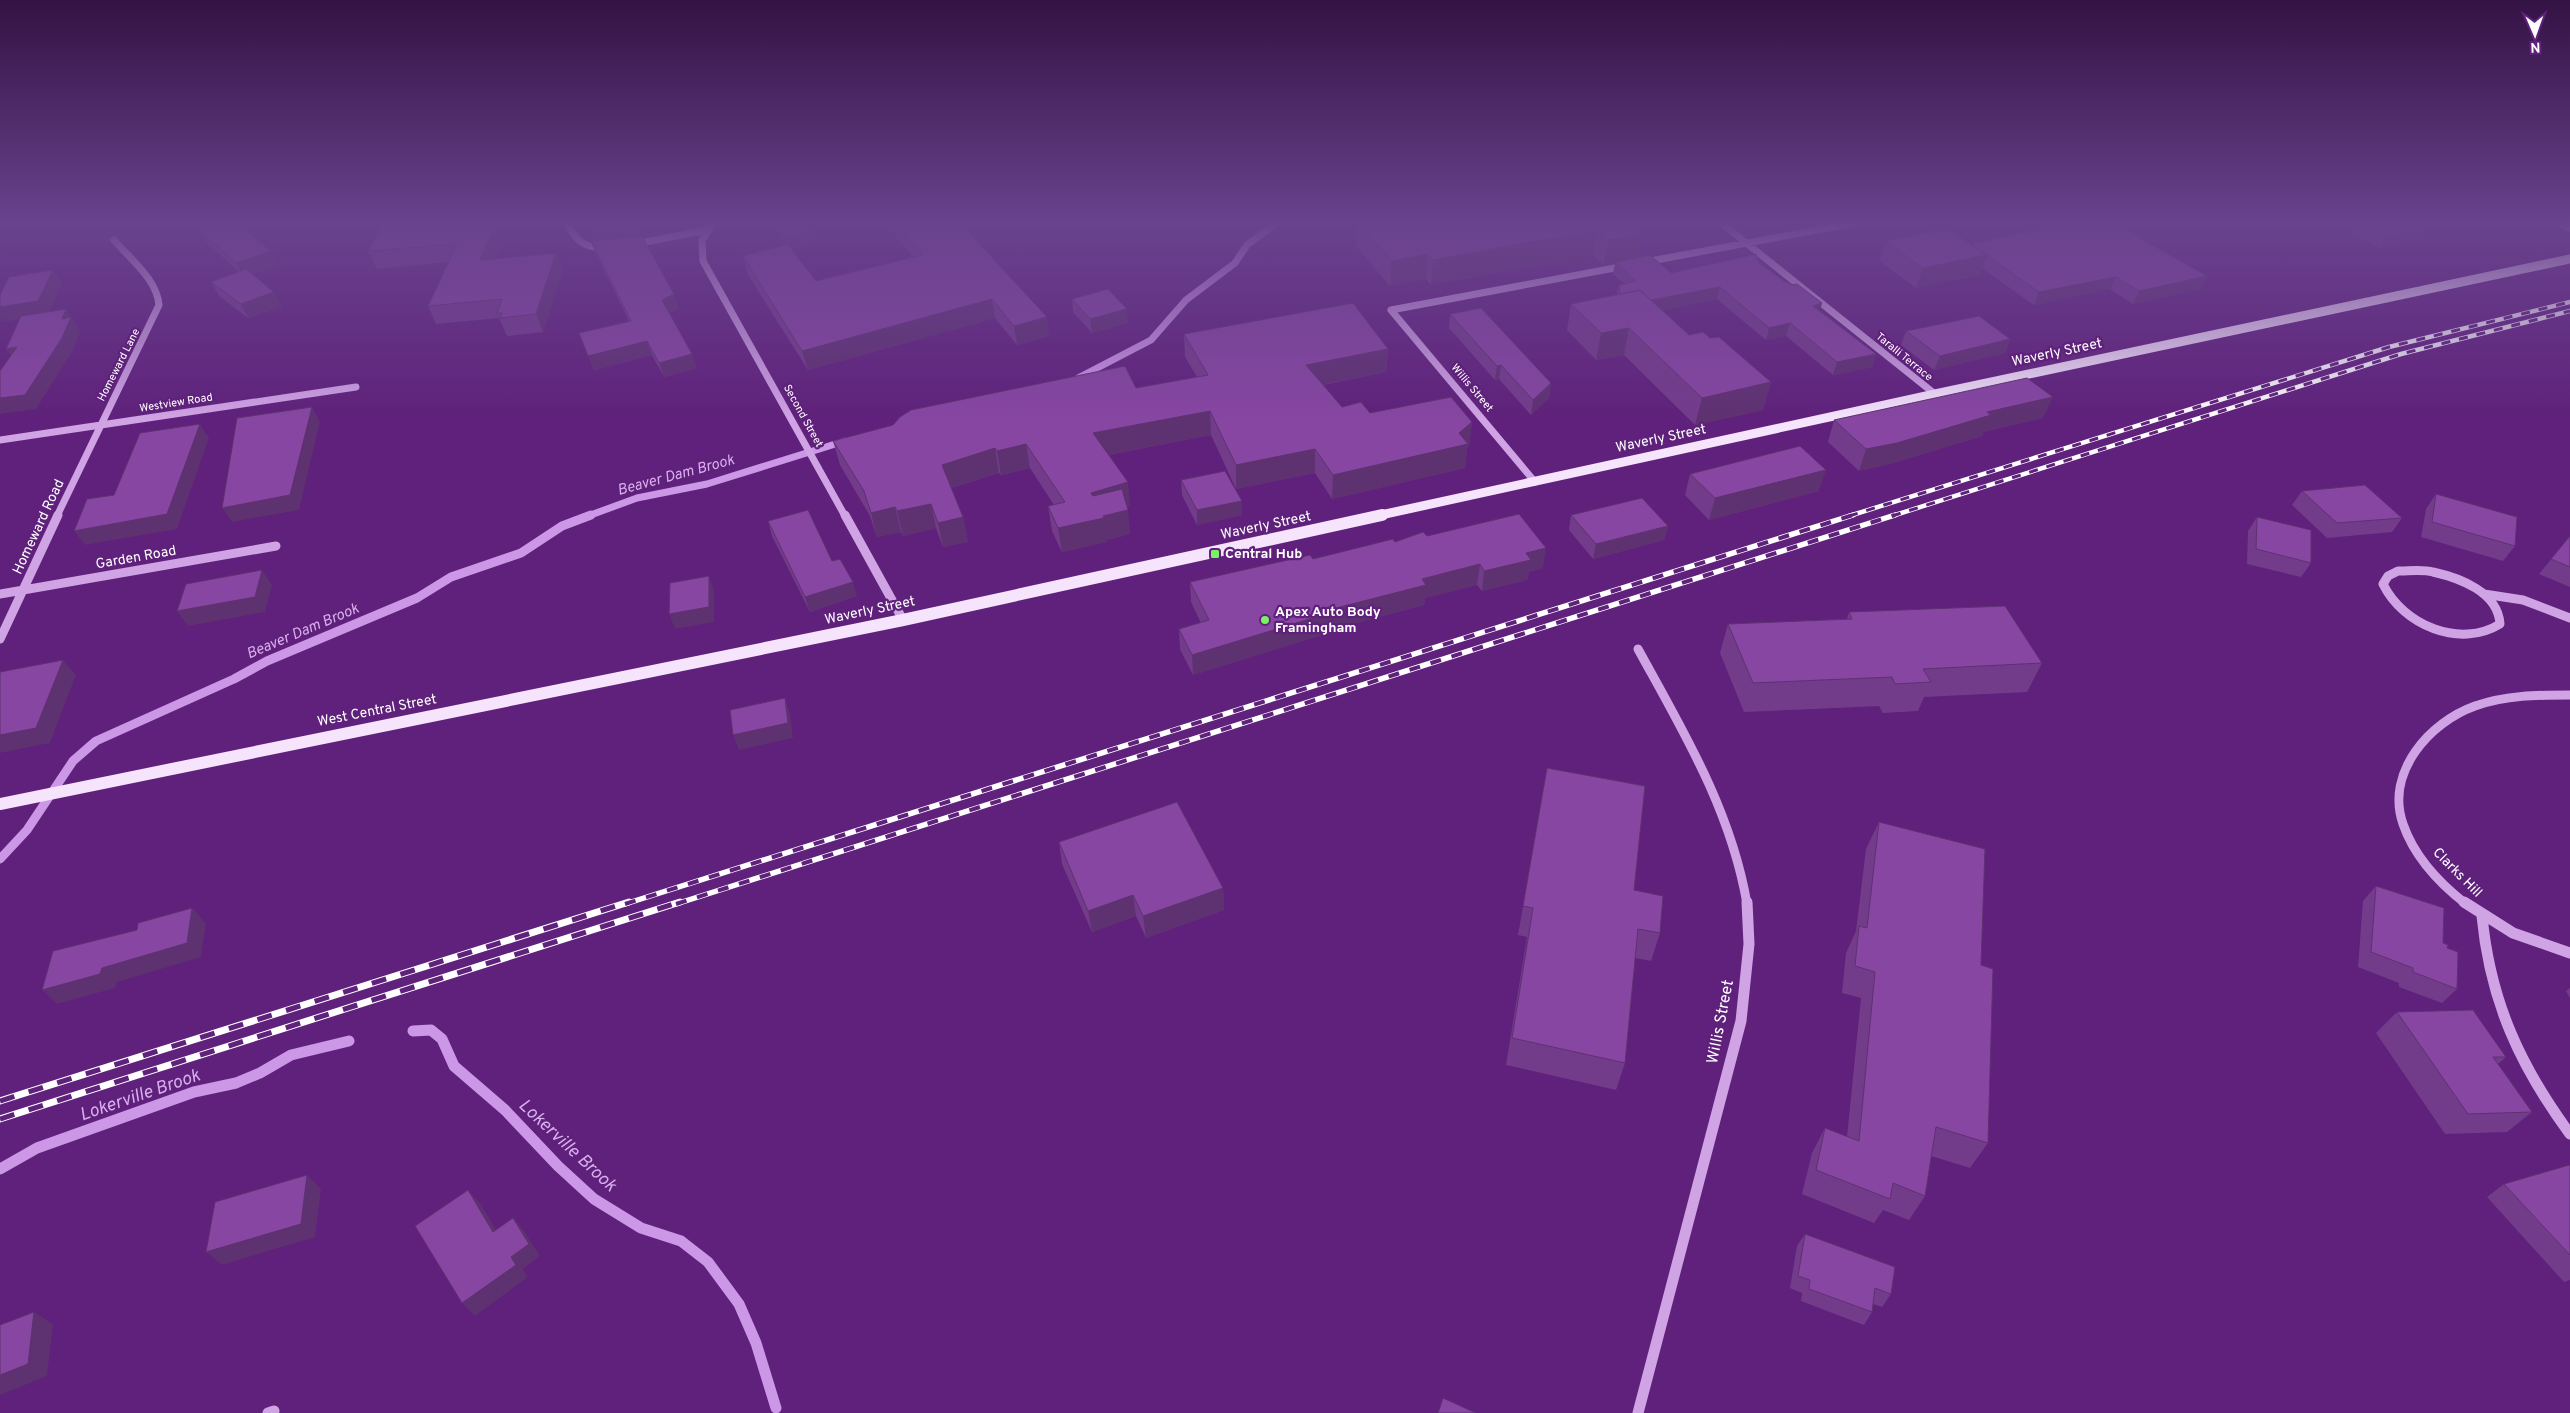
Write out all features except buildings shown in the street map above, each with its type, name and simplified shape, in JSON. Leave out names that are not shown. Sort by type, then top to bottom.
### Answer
[{"type":"main road","name":"Waverly Street","points":[[760,650],[1936,394],[2434,288]]},
{"type":"main road","name":"West Central Street","points":[[4,803],[760,650]]},
{"type":"street","name":"Homeward Lane","points":[[100,425],[153,320],[159,304],[155,288]]},
{"type":"street","name":"Second Street","points":[[718,288],[904,620]]},
{"type":"street","name":"Willis Street","points":[[1508,288],[1391,310],[1535,482]]},
{"type":"street","name":"Taralli Terrace","points":[[1803,288],[1936,394]]},
{"type":"street","name":"Westview Road","points":[[0,440],[356,387]]},
{"type":"street","name":"Homeward Road","points":[[0,639],[100,425]]},
{"type":"street","name":"Garden Road","points":[[0,594],[276,546]]},
{"type":"street","points":[[2484,594],[2495,605],[2500,615],[2500,624],[2493,631],[2481,635],[2465,635],[2437,629],[2409,617],[2390,600],[2383,584],[2388,576],[2398,571],[2414,569],[2452,577],[2484,594],[2523,600],[2570,618]]},
{"type":"street","name":"Willis Street","points":[[1638,649],[1711,788],[1728,825],[1741,868],[1748,908],[1749,946],[1737,1037],[1638,1413]]},
{"type":"street","name":"Clarks Hill","points":[[2570,695],[2514,697],[2486,702],[2444,721],[2426,735],[2412,753],[2406,767],[2400,797],[2402,822],[2413,846],[2432,871],[2454,893],[2482,916],[2512,933],[2570,953]]},
{"type":"street","points":[[2482,916],[2483,942],[2494,994],[2518,1053],[2570,1134]]},
{"type":"waterway","name":"Beaver Dam Brook","points":[[1078,378],[1151,340],[1186,300],[1202,288]]},
{"type":"waterway","name":"Beaver Dam Brook","points":[[588,516],[637,498],[707,484],[845,441]]},
{"type":"waterway","name":"Beaver Dam Brook","points":[[0,859],[27,830],[73,761],[96,741],[234,679],[267,661],[417,598],[451,577],[521,553],[562,526],[591,515]]},
{"type":"waterway","name":"Lokerville Brook","points":[[413,1031],[431,1030],[442,1039],[454,1066],[505,1110],[558,1166],[594,1199],[641,1228],[681,1241],[708,1262],[739,1304],[756,1343],[776,1408]]},
{"type":"waterway","name":"Lokerville Brook","points":[[0,1169],[37,1148],[194,1092],[236,1083],[260,1073],[291,1055],[349,1041]]},
{"type":"railway","points":[[1849,516],[2389,347],[2570,302]]},
{"type":"railway","points":[[1892,516],[2401,354],[2570,311]]},
{"type":"railway","points":[[625,904],[1853,515]]},
{"type":"railway","points":[[676,904],[1895,515]]},
{"type":"railway","points":[[0,1101],[629,902]]},
{"type":"railway","points":[[0,1119],[680,902]]},
{"type":"place","name":"Central Hub","points":[[1215,554]]},
{"type":"place","name":"Apex Auto Body Framingham","points":[[1265,620]]}]
